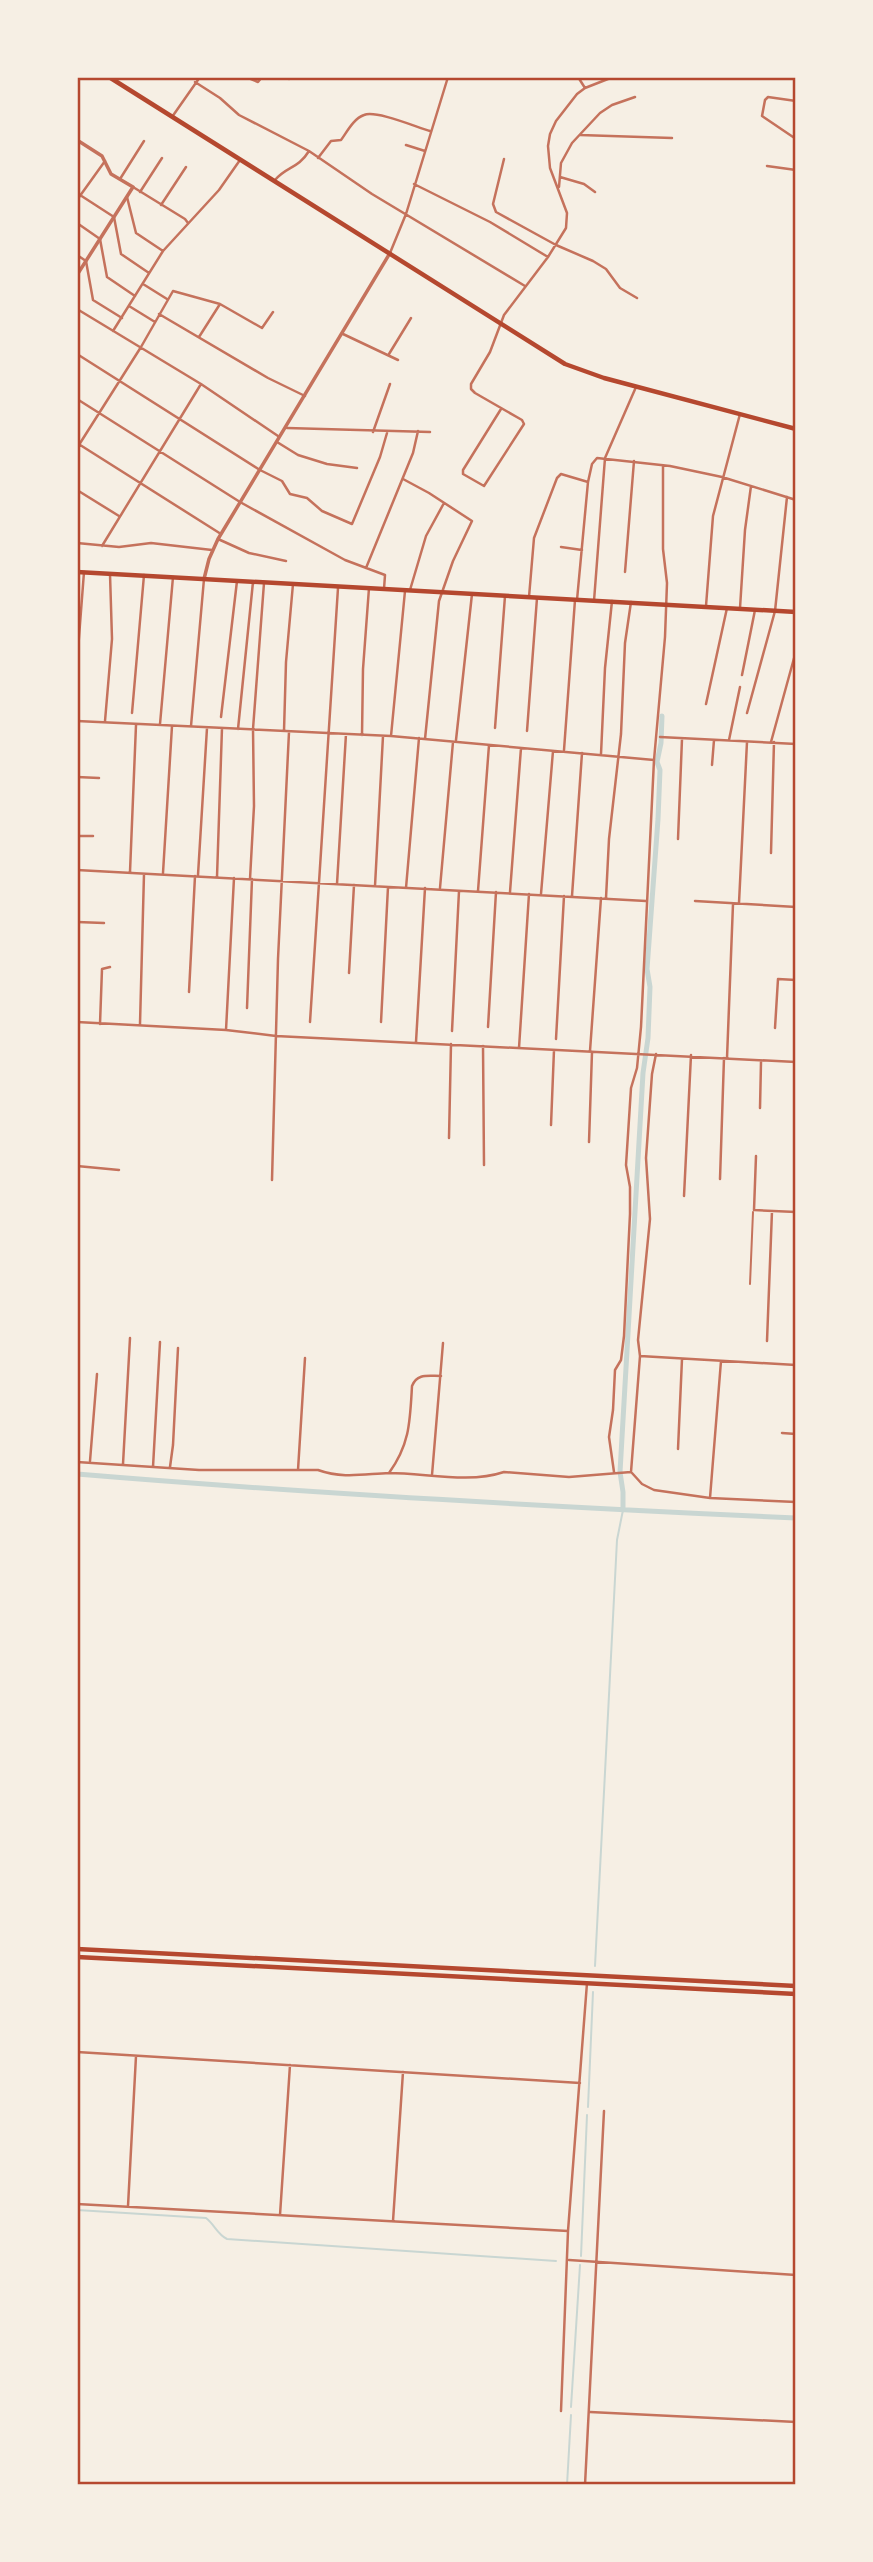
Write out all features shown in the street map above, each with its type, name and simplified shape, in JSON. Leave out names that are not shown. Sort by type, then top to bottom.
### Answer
[{"type":"main road","points":[[109,77],[565,364],[796,429]]},
{"type":"main road","points":[[77,572],[796,612]]},
{"type":"main road","points":[[77,1949],[796,1986]]},
{"type":"main road","points":[[77,1956],[796,1994]]},
{"type":"street","points":[[118,83],[122,77]]},
{"type":"street","points":[[172,117],[200,77]]},
{"type":"street","points":[[246,77],[258,82],[262,77]]},
{"type":"street","points":[[191,727],[204,579],[212,550],[390,253],[406,214],[448,77]]},
{"type":"street","points":[[578,77],[585,88]]},
{"type":"street","points":[[501,409],[463,470],[463,474],[484,486],[524,424],[522,419],[475,393],[471,384],[490,352],[504,315],[548,257],[568,223],[567,213],[550,168],[550,134],[577,94],[585,88],[614,77]]},
{"type":"street","points":[[195,82],[220,98],[239,115],[309,152],[525,286]]},
{"type":"street","points":[[558,190],[561,163],[566,151],[600,113],[611,105],[635,97]]},
{"type":"street","points":[[796,101],[768,97],[762,116],[796,139]]},
{"type":"street","points":[[318,158],[331,141],[341,140],[354,121],[363,115],[379,115],[430,131]]},
{"type":"street","points":[[580,135],[672,138]]},
{"type":"street","points":[[77,140],[98,153],[111,174],[188,223]]},
{"type":"street","points":[[120,179],[144,141]]},
{"type":"street","points":[[406,145],[425,151]]},
{"type":"street","points":[[275,180],[286,170],[301,164],[309,152]]},
{"type":"street","points":[[140,192],[162,158]]},
{"type":"street","points":[[113,331],[163,251],[219,190],[241,159]]},
{"type":"street","points":[[504,159],[493,208],[556,245],[606,269],[620,288],[637,298]]},
{"type":"street","points":[[77,200],[104,160]]},
{"type":"street","points":[[767,166],[796,170]]},
{"type":"street","points":[[161,205],[186,167]]},
{"type":"street","points":[[560,177],[584,184],[595,192]]},
{"type":"street","points":[[414,184],[490,222],[548,257]]},
{"type":"street","points":[[77,275],[133,187]]},
{"type":"street","points":[[80,195],[114,217],[121,254],[149,273]]},
{"type":"street","points":[[127,197],[136,233],[163,251]]},
{"type":"street","points":[[77,223],[100,239],[107,277],[135,296]]},
{"type":"street","points":[[77,255],[86,261],[93,300],[122,318]]},
{"type":"street","points":[[143,284],[167,299]]},
{"type":"street","points":[[221,534],[78,445],[175,290],[220,304],[262,328],[273,312]]},
{"type":"street","points":[[199,337],[220,304]]},
{"type":"street","points":[[129,306],[155,322]]},
{"type":"street","points":[[77,309],[201,384],[298,455],[327,464],[357,468]]},
{"type":"street","points":[[159,314],[305,396]]},
{"type":"street","points":[[389,355],[411,318]]},
{"type":"street","points":[[342,334],[398,360]]},
{"type":"street","points":[[77,354],[260,470],[282,481],[286,490],[294,496],[307,498],[321,511],[352,524],[387,433]]},
{"type":"street","points":[[102,546],[201,384]]},
{"type":"street","points":[[373,432],[390,384]]},
{"type":"street","points":[[594,601],[605,458],[636,386]]},
{"type":"street","points":[[77,398],[240,502],[345,560],[385,575],[384,589]]},
{"type":"street","points":[[706,606],[713,516],[740,413]]},
{"type":"street","points":[[286,428],[387,433],[430,432]]},
{"type":"street","points":[[366,568],[413,453],[418,431]]},
{"type":"street","points":[[564,751],[588,482],[594,461],[597,458],[605,458],[635,461],[722,477],[796,500]]},
{"type":"street","points":[[625,572],[635,461]]},
{"type":"street","points":[[614,1472],[609,1437],[615,1370],[621,1360],[624,1336],[630,1214],[630,1187],[626,1165],[631,1088],[638,1054],[654,760],[659,737],[666,605],[663,466]]},
{"type":"street","points":[[529,598],[534,538],[557,478],[561,474],[588,482]]},
{"type":"street","points":[[403,479],[472,522],[441,592],[425,739]]},
{"type":"street","points":[[740,609],[751,486]]},
{"type":"street","points":[[77,490],[119,516]]},
{"type":"street","points":[[747,713],[775,611],[787,497]]},
{"type":"street","points":[[391,736],[407,591],[426,536],[444,503]]},
{"type":"street","points":[[218,539],[249,553],[286,561]]},
{"type":"street","points":[[77,543],[119,547],[150,542],[212,550]]},
{"type":"street","points":[[561,547],[582,551]]},
{"type":"street","points":[[77,663],[84,572]]},
{"type":"street","points":[[105,722],[112,639],[110,574]]},
{"type":"street","points":[[132,713],[144,575]]},
{"type":"street","points":[[160,725],[173,577]]},
{"type":"street","points":[[221,717],[237,582]]},
{"type":"street","points":[[239,729],[253,582]]},
{"type":"street","points":[[247,1008],[254,806],[253,729],[264,583]]},
{"type":"street","points":[[284,732],[286,662],[293,584]]},
{"type":"street","points":[[310,1021],[338,587]]},
{"type":"street","points":[[362,735],[363,669],[369,589]]},
{"type":"street","points":[[440,889],[472,594]]},
{"type":"street","points":[[495,729],[505,596]]},
{"type":"street","points":[[527,731],[537,598]]},
{"type":"street","points":[[601,754],[605,668],[612,601]]},
{"type":"street","points":[[589,1142],[591,1051],[621,734],[625,643],[631,602]]},
{"type":"street","points":[[706,704],[727,608]]},
{"type":"street","points":[[742,675],[755,610]]},
{"type":"street","points":[[771,853],[772,742],[796,651]]},
{"type":"street","points":[[729,740],[740,688]]},
{"type":"street","points":[[77,721],[391,736],[654,760]]},
{"type":"street","points":[[130,873],[136,725]]},
{"type":"street","points":[[163,874],[172,726]]},
{"type":"street","points":[[189,992],[207,728]]},
{"type":"street","points":[[217,877],[222,728]]},
{"type":"street","points":[[272,1180],[289,732]]},
{"type":"street","points":[[337,884],[346,734]]},
{"type":"street","points":[[375,886],[383,736]]},
{"type":"street","points":[[659,737],[796,744]]},
{"type":"street","points":[[406,888],[419,738]]},
{"type":"street","points":[[678,839],[682,739]]},
{"type":"street","points":[[712,765],[714,740]]},
{"type":"street","points":[[739,903],[747,742]]},
{"type":"street","points":[[478,891],[489,745]]},
{"type":"street","points":[[510,893],[521,748]]},
{"type":"street","points":[[541,895],[553,751]]},
{"type":"street","points":[[572,896],[582,753]]},
{"type":"street","points":[[77,777],[99,778]]},
{"type":"street","points":[[77,836],[93,836]]},
{"type":"street","points":[[77,870],[646,901]]},
{"type":"street","points":[[140,1026],[144,874]]},
{"type":"street","points":[[226,1030],[234,878]]},
{"type":"street","points":[[349,973],[354,885]]},
{"type":"street","points":[[381,1022],[388,887]]},
{"type":"street","points":[[416,1042],[425,888]]},
{"type":"street","points":[[695,901],[795,907],[796,889]]},
{"type":"street","points":[[452,1031],[459,891]]},
{"type":"street","points":[[488,1027],[496,892]]},
{"type":"street","points":[[519,1048],[529,894]]},
{"type":"street","points":[[556,1039],[564,896]]},
{"type":"street","points":[[720,1179],[733,904]]},
{"type":"street","points":[[77,922],[104,923]]},
{"type":"street","points":[[100,1024],[102,969],[110,967]]},
{"type":"street","points":[[775,1028],[778,979],[796,980]]},
{"type":"street","points":[[77,1023],[796,1062]]},
{"type":"street","points":[[449,1138],[450,1044]]},
{"type":"street","points":[[483,1046],[484,1165]]},
{"type":"street","points":[[551,1125],[554,1050]]},
{"type":"street","points":[[654,1054],[646,1158],[650,1203],[630,1472],[642,1484],[654,1490],[710,1498],[796,1502]]},
{"type":"street","points":[[684,1196],[691,1055]]},
{"type":"street","points":[[760,1108],[761,1061]]},
{"type":"street","points":[[756,1156],[754,1210],[796,1212]]},
{"type":"street","points":[[77,1166],[119,1170]]},
{"type":"street","points":[[767,1341],[772,1211]]},
{"type":"street","points":[[123,1464],[130,1338]]},
{"type":"street","points":[[153,1467],[160,1342]]},
{"type":"street","points":[[432,1475],[443,1343]]},
{"type":"street","points":[[169,1469],[173,1445],[178,1348]]},
{"type":"street","points":[[640,1356],[796,1365]]},
{"type":"street","points":[[298,1471],[305,1358]]},
{"type":"street","points":[[678,1449],[682,1359]]},
{"type":"street","points":[[710,1498],[721,1361]]},
{"type":"street","points":[[89,1462],[97,1374]]},
{"type":"street","points":[[389,1474],[403,1452],[409,1434],[414,1380],[419,1377],[440,1376]]},
{"type":"street","points":[[782,1433],[796,1434]]},
{"type":"street","points":[[77,1462],[169,1469],[318,1471],[337,1476],[477,1476],[504,1472],[569,1478],[630,1472]]},
{"type":"street","points":[[561,2411],[568,2231],[587,1983]]},
{"type":"street","points":[[77,2052],[580,2083]]},
{"type":"street","points":[[128,2206],[136,2056]]},
{"type":"street","points":[[280,2215],[290,2065]]},
{"type":"street","points":[[393,2221],[403,2072]]},
{"type":"street","points":[[585,2485],[604,2111]]},
{"type":"street","points":[[77,2204],[568,2231]]},
{"type":"street","points":[[567,2260],[796,2275]]},
{"type":"street","points":[[589,2412],[796,2422]]},
{"type":"lane","points":[[750,1284],[754,1210]]},
{"type":"waterway","points":[[623,1510],[620,1472],[643,1073],[648,1038],[650,987],[647,969],[658,819],[660,770],[657,762],[662,716]]},
{"type":"waterway","points":[[77,1474],[256,1488],[796,1518]]},
{"type":"waterway","points":[[595,1966],[617,1540],[623,1510]]},
{"type":"waterway","points":[[588,2107],[593,1992]]},
{"type":"waterway","points":[[581,2256],[587,2115]]},
{"type":"waterway","points":[[77,2210],[206,2218],[227,2239],[556,2261]]},
{"type":"waterway","points":[[571,2407],[580,2265]]},
{"type":"waterway","points":[[567,2485],[571,2415]]}]
